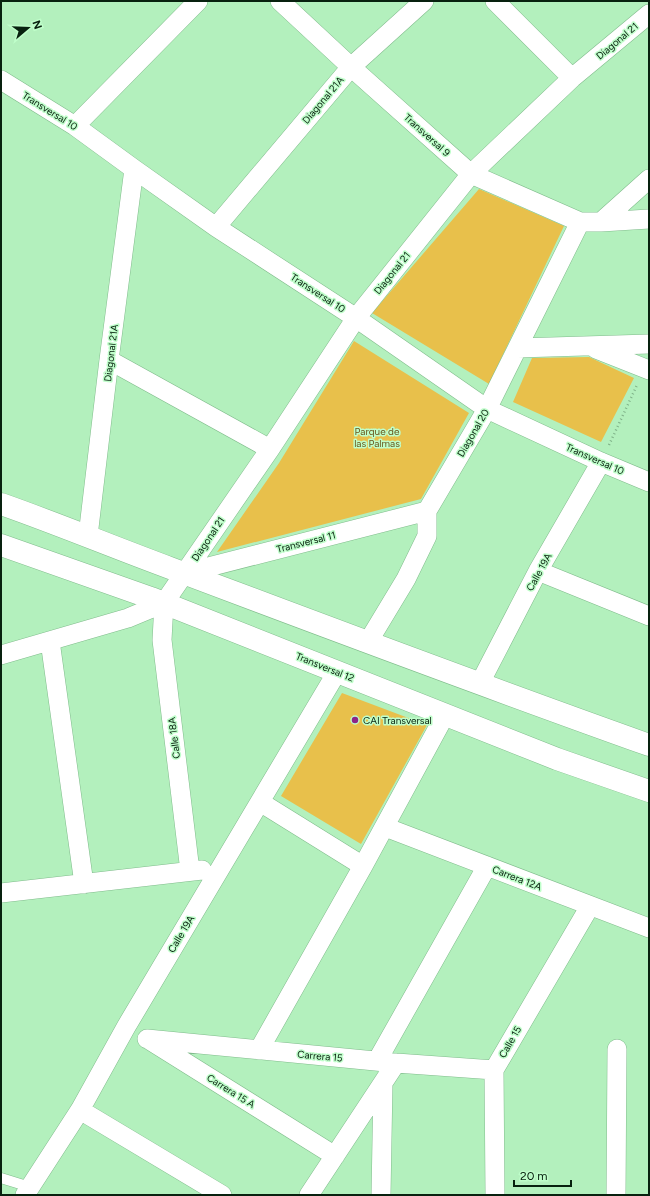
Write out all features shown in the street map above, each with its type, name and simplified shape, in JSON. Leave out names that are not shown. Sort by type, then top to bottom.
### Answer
[{"type":"main road","points":[[1,504],[368,642],[649,745]]},
{"type":"main road","name":"Transversal 12","points":[[1,545],[164,604],[557,759],[649,791]]},
{"type":"street","points":[[75,126],[198,1]]},
{"type":"street","name":"Transversal 9","points":[[280,1],[351,67],[472,174],[580,222],[649,219]]},
{"type":"street","name":"Diagonal 21A","points":[[216,227],[351,67],[424,1]]},
{"type":"street","points":[[496,1],[572,78]]},
{"type":"street","name":"Diagonal 21","points":[[164,604],[270,449],[356,318],[472,174],[572,78],[649,14]]},
{"type":"street","name":"Transversal 10","points":[[1,80],[75,126],[216,227],[356,318],[487,409],[601,462],[649,482]]},
{"type":"street","name":"Diagonal 21A","points":[[88,536],[134,169]]},
{"type":"street","points":[[601,222],[649,179]]},
{"type":"street","name":"Diagonal 20","points":[[427,511],[487,409],[580,222]]},
{"type":"street","points":[[518,348],[649,344]]},
{"type":"street","points":[[589,346],[648,366]]},
{"type":"street","points":[[109,360],[270,449]]},
{"type":"street","name":"Calle 19A","points":[[480,683],[538,571],[601,462]]},
{"type":"street","points":[[368,642],[406,579],[427,536],[427,511]]},
{"type":"street","name":"Transversal 11","points":[[185,573],[427,511]]},
{"type":"street","points":[[538,571],[649,616]]},
{"type":"street","points":[[1,655],[128,618],[164,604]]},
{"type":"street","name":"Calle 18A","points":[[164,604],[162,640],[190,872]]},
{"type":"street","points":[[50,641],[84,884]]},
{"type":"street","name":"Calle 19A","points":[[33,1192],[126,1026],[337,672]]},
{"type":"street","points":[[259,1050],[385,827],[446,715]]},
{"type":"street","points":[[260,802],[363,866]]},
{"type":"street","name":"Carrera 12A","points":[[385,827],[649,928]]},
{"type":"street","points":[[381,1195],[383,1083],[387,1062],[487,866]]},
{"type":"street","points":[[1,893],[220,868]]},
{"type":"street","name":"Calle 15","points":[[494,1070],[590,906]]},
{"type":"street","name":"Carrera 15 A","points":[[126,1026],[335,1156]]},
{"type":"street","name":"Carrera 15","points":[[147,1039],[387,1062],[494,1070]]},
{"type":"street","points":[[616,1049],[616,1195]]},
{"type":"street","points":[[494,1070],[495,1195]]},
{"type":"street","points":[[309,1195],[383,1083]]},
{"type":"street","points":[[80,1110],[222,1195]]},
{"type":"lane","points":[[1,1178],[33,1192]]},
{"type":"path","points":[[601,462],[648,366]]},
{"type":"green space","points":[[479,189],[564,226],[489,384],[372,313]]},
{"type":"green space","name":"Parque de las Palmas","points":[[354,341],[469,413],[421,499],[217,552],[279,463]]},
{"type":"green space","points":[[589,357],[634,378],[601,442],[513,402],[532,358]]},
{"type":"green space","points":[[342,693],[427,725],[361,844],[281,796]]},
{"type":"place","name":"CAI Transversal","points":[[355,720]]}]
